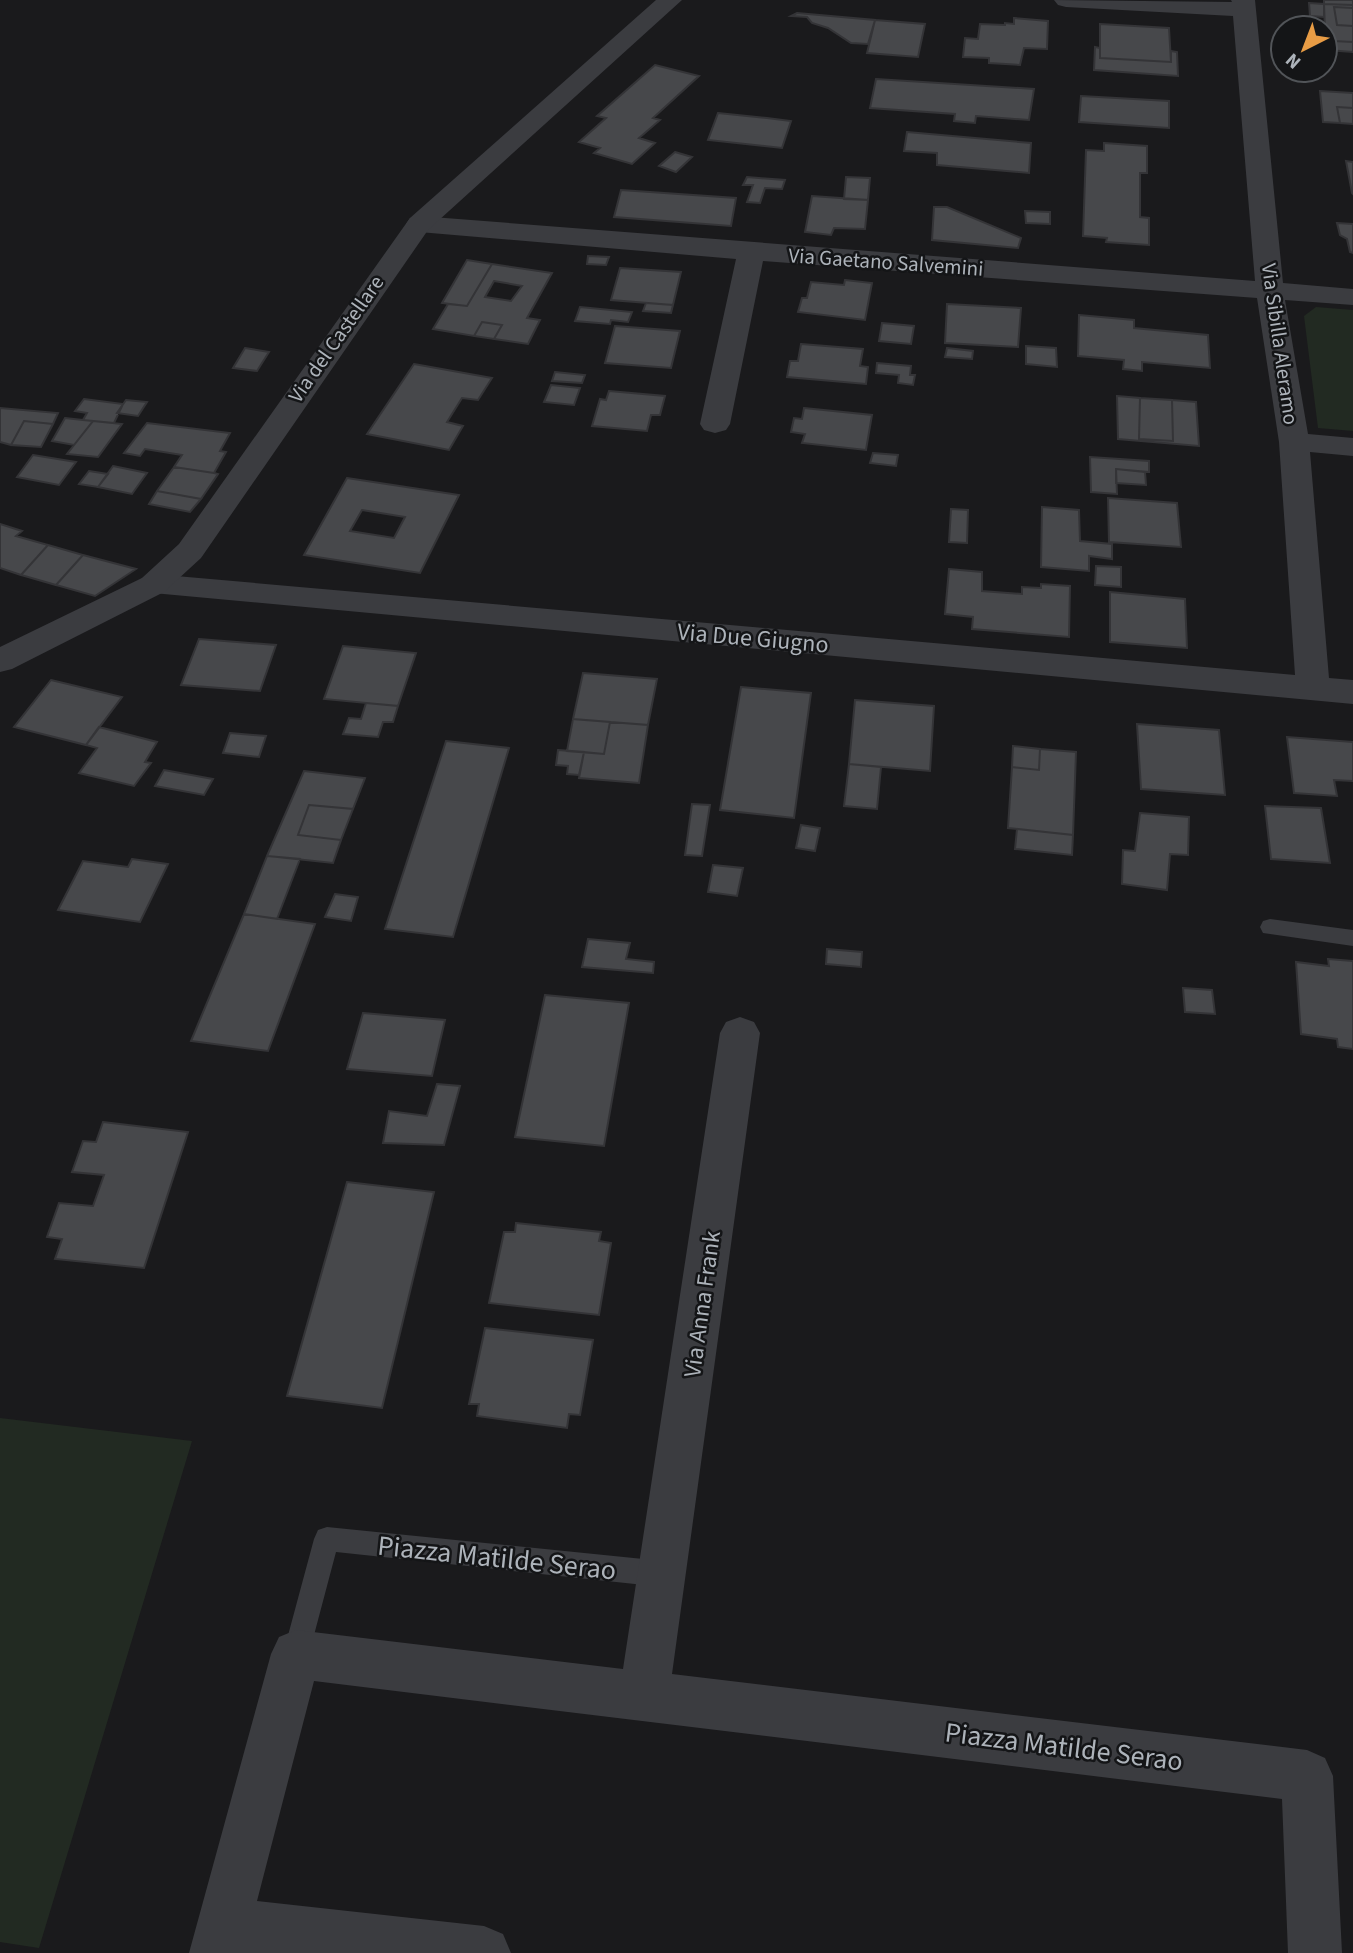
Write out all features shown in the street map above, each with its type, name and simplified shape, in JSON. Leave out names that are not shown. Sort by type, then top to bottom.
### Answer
[{"type":"street","name":"Via del Castellare","points":[[0,661],[153,584],[190,551],[419,224],[492,156],[670,0]]},
{"type":"street","points":[[1066,0],[1243,5]]},
{"type":"street","name":"Via Sibilla Aleramo","points":[[1243,5],[1270,291],[1294,442],[1313,688]]},
{"type":"street","name":"Via Gaetano Salvemini","points":[[419,224],[1353,297]]},
{"type":"street","points":[[715,424],[751,252]]},
{"type":"street","points":[[1294,442],[1353,447]]},
{"type":"street","name":"Via Due Giugno","points":[[153,584],[1353,692]]},
{"type":"street","name":"Via Anna Frank","points":[[663,1574],[740,1033]]},
{"type":"street","points":[[644,1696],[663,1574]]},
{"type":"street","name":"Piazza Matilde Serao","points":[[484,1953],[220,1938],[296,1654],[1307,1776],[1315,1953]]},
{"type":"lane","points":[[1270,928],[1353,938]]},
{"type":"lane","name":"Piazza Matilde Serao","points":[[296,1654],[327,1539],[663,1574]]},
{"type":"shaded area","points":[[1316,307],[1353,310],[1353,431],[1318,428],[1304,316]]},
{"type":"shaded area","points":[[0,1418],[192,1441],[39,1948],[0,1942]]},
{"type":"building","points":[[1324,0],[1353,0],[1353,5],[1324,4]]},
{"type":"building","points":[[1309,3],[1324,4],[1324,14],[1310,14]]},
{"type":"building","points":[[1324,4],[1353,5],[1353,8],[1334,7],[1335,14],[1324,14]]},
{"type":"building","points":[[1334,7],[1353,8],[1353,26],[1339,25],[1339,14],[1335,14]]},
{"type":"building","points":[[797,13],[875,20],[868,44],[851,43],[828,28],[812,23],[807,17],[791,16]]},
{"type":"building","points":[[1014,18],[1048,21],[1047,49],[1024,48],[1020,65],[989,63],[989,58],[963,57],[965,38],[978,39],[980,24],[1014,24]]},
{"type":"building","points":[[875,20],[925,24],[918,57],[867,53]]},
{"type":"building","points":[[1100,24],[1169,28],[1171,62],[1100,58]]},
{"type":"building","points":[[1339,25],[1353,26],[1353,42],[1339,41]]},
{"type":"building","points":[[1339,41],[1353,42],[1353,52],[1339,51]]},
{"type":"building","points":[[1095,47],[1100,48],[1100,58],[1171,62],[1171,51],[1177,52],[1178,76],[1094,70]]},
{"type":"building","points":[[655,65],[699,76],[653,118],[660,120],[639,138],[655,143],[632,164],[594,153],[600,148],[579,142],[606,118],[597,116]]},
{"type":"building","points":[[876,79],[1034,89],[1029,120],[976,116],[975,123],[954,121],[955,114],[870,108]]},
{"type":"building","points":[[1320,91],[1353,93],[1353,108],[1337,107],[1340,123],[1323,122]]},
{"type":"building","points":[[1081,96],[1169,101],[1169,128],[1079,122]]},
{"type":"building","points":[[1337,107],[1353,108],[1353,124],[1340,123]]},
{"type":"building","points":[[718,113],[791,121],[782,148],[708,140]]},
{"type":"building","points":[[907,132],[1031,143],[1029,173],[937,165],[937,153],[904,151]]},
{"type":"building","points":[[1104,143],[1147,146],[1147,173],[1140,173],[1140,217],[1149,218],[1149,245],[1106,242],[1107,238],[1083,236],[1086,150],[1104,151]]},
{"type":"building","points":[[675,152],[692,157],[676,172],[659,166]]},
{"type":"building","points":[[1346,161],[1353,162],[1353,194],[1352,193]]},
{"type":"building","points":[[747,177],[785,180],[782,189],[765,188],[760,203],[747,202],[753,185],[743,185]]},
{"type":"building","points":[[846,177],[870,178],[868,200],[844,199]]},
{"type":"building","points":[[621,190],[736,198],[731,226],[614,217]]},
{"type":"building","points":[[812,196],[868,200],[865,229],[834,228],[831,235],[805,232]]},
{"type":"building","points":[[934,207],[947,207],[1021,238],[1018,248],[932,240]]},
{"type":"building","points":[[1025,211],[1050,212],[1050,224],[1026,223]]},
{"type":"building","points":[[1337,223],[1353,224],[1353,253],[1350,252],[1347,239],[1340,235]]},
{"type":"building","points":[[588,256],[609,257],[606,265],[587,264]]},
{"type":"building","points":[[467,260],[492,264],[467,306],[442,303]]},
{"type":"building","points":[[492,264],[552,273],[527,318],[540,320],[528,344],[494,339],[502,325],[482,322],[474,336],[433,329],[448,304],[467,306]],"holes":[[[494,281],[522,286],[511,301],[485,297]]]},
{"type":"building","points":[[620,268],[681,272],[673,305],[611,300]]},
{"type":"building","points":[[845,280],[872,283],[865,320],[798,312],[802,298],[807,298],[811,282],[844,285]]},
{"type":"building","points":[[646,303],[673,305],[671,313],[643,311]]},
{"type":"building","points":[[947,304],[1021,308],[1018,347],[945,343]]},
{"type":"building","points":[[580,307],[632,312],[628,322],[611,320],[610,324],[575,321]]},
{"type":"building","points":[[1079,315],[1134,320],[1134,328],[1208,335],[1210,368],[1142,362],[1142,371],[1123,369],[1124,360],[1078,356]]},
{"type":"building","points":[[482,322],[502,325],[494,339],[474,336]]},
{"type":"building","points":[[882,323],[914,326],[911,344],[879,341]]},
{"type":"building","points":[[615,326],[680,331],[671,368],[605,363]]},
{"type":"building","points":[[801,344],[863,349],[860,366],[868,367],[866,384],[787,377],[790,361],[798,361]]},
{"type":"building","points":[[1026,346],[1056,348],[1057,367],[1026,364]]},
{"type":"building","points":[[245,348],[269,352],[257,371],[233,368]]},
{"type":"building","points":[[947,348],[973,351],[972,359],[945,357]]},
{"type":"building","points":[[877,363],[911,366],[910,375],[915,375],[913,385],[898,383],[899,375],[876,373]]},
{"type":"building","points":[[414,364],[492,378],[478,400],[462,398],[447,422],[463,426],[449,450],[367,434]]},
{"type":"building","points":[[555,372],[585,375],[582,383],[552,381]]},
{"type":"building","points":[[551,385],[580,388],[574,405],[544,402]]},
{"type":"building","points":[[609,391],[665,396],[660,415],[651,415],[647,431],[592,426],[600,399],[606,400]]},
{"type":"building","points":[[1117,396],[1140,398],[1139,439],[1173,441],[1172,400],[1196,402],[1199,446],[1118,439]]},
{"type":"building","points":[[1140,398],[1172,400],[1173,441],[1139,439]]},
{"type":"building","points":[[84,399],[123,404],[114,423],[83,420],[87,413],[75,411]]},
{"type":"building","points":[[126,400],[147,402],[138,416],[117,413]]},
{"type":"building","points":[[0,408],[58,413],[53,424],[24,421],[11,445],[0,442]]},
{"type":"building","points":[[804,408],[872,415],[866,450],[802,443],[805,434],[791,432],[794,418],[802,419]]},
{"type":"building","points":[[65,418],[93,421],[74,445],[52,441]]},
{"type":"building","points":[[24,421],[53,424],[41,447],[11,445]]},
{"type":"building","points":[[93,421],[122,424],[98,457],[67,454]]},
{"type":"building","points":[[147,423],[230,433],[220,451],[226,452],[214,473],[174,467],[182,455],[145,449],[140,456],[124,453]]},
{"type":"building","points":[[873,453],[898,455],[896,466],[870,463]]},
{"type":"building","points":[[33,455],[76,462],[59,485],[17,477]]},
{"type":"building","points":[[1090,457],[1149,461],[1149,472],[1116,469],[1117,494],[1091,492]]},
{"type":"building","points":[[113,466],[147,473],[132,494],[98,487]]},
{"type":"building","points":[[174,467],[218,474],[201,499],[157,491]]},
{"type":"building","points":[[1116,469],[1145,472],[1146,485],[1116,483]]},
{"type":"building","points":[[89,471],[108,474],[98,487],[79,484]]},
{"type":"building","points":[[347,478],[459,495],[420,573],[304,555]],"holes":[[[362,510],[405,517],[394,538],[350,531]]]},
{"type":"building","points":[[157,491],[201,499],[190,512],[149,504]]},
{"type":"building","points":[[1108,498],[1177,503],[1181,547],[1109,542]]},
{"type":"building","points":[[1042,507],[1079,510],[1080,541],[1112,544],[1112,559],[1089,556],[1089,571],[1041,567]]},
{"type":"building","points":[[951,509],[968,510],[967,543],[949,542]]},
{"type":"building","points":[[0,524],[22,531],[16,536],[48,545],[21,575],[0,568]]},
{"type":"building","points":[[48,545],[83,555],[56,585],[21,575]]},
{"type":"building","points":[[83,555],[136,569],[95,596],[56,585]]},
{"type":"building","points":[[1096,566],[1121,567],[1121,587],[1095,585]]},
{"type":"building","points":[[949,569],[982,572],[982,591],[1022,594],[1022,587],[1041,588],[1041,584],[1070,586],[1069,637],[972,629],[973,617],[945,614]]},
{"type":"building","points":[[1110,592],[1185,599],[1187,648],[1110,642]]},
{"type":"building","points":[[199,639],[276,645],[260,691],[181,685]]},
{"type":"building","points":[[343,646],[416,653],[398,706],[324,699]]},
{"type":"building","points":[[583,673],[657,679],[648,725],[573,719]]},
{"type":"building","points":[[51,680],[122,697],[86,745],[14,727]]},
{"type":"building","points":[[741,687],[811,693],[794,818],[720,810]]},
{"type":"building","points":[[855,700],[934,706],[930,771],[849,764]]},
{"type":"building","points":[[366,703],[398,706],[393,722],[383,722],[378,737],[343,734],[349,718],[361,719]]},
{"type":"building","points":[[573,719],[610,722],[604,754],[567,751]]},
{"type":"building","points":[[610,722],[648,725],[639,783],[579,778],[584,752],[604,754]]},
{"type":"building","points":[[1137,724],[1219,730],[1225,795],[1141,789]]},
{"type":"building","points":[[99,727],[157,742],[145,762],[151,763],[134,786],[79,773],[97,748],[86,745]]},
{"type":"building","points":[[230,733],[266,736],[259,757],[223,753]]},
{"type":"building","points":[[1287,737],[1353,742],[1353,781],[1334,780],[1337,796],[1294,793]]},
{"type":"building","points":[[446,741],[509,748],[453,937],[385,929]]},
{"type":"building","points":[[1013,746],[1040,749],[1039,770],[1012,767]]},
{"type":"building","points":[[1040,749],[1076,752],[1073,835],[1008,828],[1012,767],[1039,770]]},
{"type":"building","points":[[558,750],[584,752],[579,775],[567,774],[568,766],[556,765]]},
{"type":"building","points":[[849,764],[881,767],[877,809],[844,806]]},
{"type":"building","points":[[164,770],[213,779],[204,795],[155,786]]},
{"type":"building","points":[[304,771],[365,778],[353,809],[309,805],[298,835],[341,840],[333,863],[267,856]]},
{"type":"building","points":[[692,804],[710,805],[702,856],[685,855]]},
{"type":"building","points":[[309,805],[353,809],[341,840],[298,835]]},
{"type":"building","points":[[1265,806],[1321,808],[1330,863],[1271,859]]},
{"type":"building","points":[[1140,813],[1189,817],[1188,855],[1170,854],[1167,890],[1122,884],[1123,850],[1135,851]]},
{"type":"building","points":[[801,825],[820,828],[815,851],[796,848]]},
{"type":"building","points":[[1017,829],[1073,835],[1072,855],[1015,849]]},
{"type":"building","points":[[267,856],[300,859],[277,919],[244,914]]},
{"type":"building","points":[[132,859],[168,864],[140,922],[58,910],[83,861],[128,867]]},
{"type":"building","points":[[713,865],[743,868],[737,896],[708,892]]},
{"type":"building","points":[[335,894],[358,897],[351,921],[325,917]]},
{"type":"building","points":[[244,914],[315,924],[268,1051],[191,1041]]},
{"type":"building","points":[[588,939],[630,943],[626,959],[654,962],[653,973],[582,967]]},
{"type":"building","points":[[827,949],[862,952],[861,967],[826,964]]},
{"type":"building","points":[[1328,959],[1353,961],[1353,1049],[1338,1047],[1337,1039],[1301,1034],[1296,962],[1329,966]]},
{"type":"building","points":[[1183,988],[1212,990],[1215,1014],[1185,1012]]},
{"type":"building","points":[[545,995],[629,1003],[604,1146],[515,1137]]},
{"type":"building","points":[[363,1013],[445,1020],[432,1076],[347,1069]]},
{"type":"building","points":[[437,1084],[460,1086],[444,1145],[383,1143],[389,1111],[427,1116]]},
{"type":"building","points":[[103,1122],[188,1132],[144,1268],[55,1259],[62,1239],[47,1237],[59,1203],[93,1206],[104,1175],[72,1172],[83,1141],[96,1142]]},
{"type":"building","points":[[347,1182],[434,1192],[382,1408],[287,1396]]},
{"type":"building","points":[[516,1223],[601,1232],[599,1241],[611,1243],[599,1315],[489,1303],[504,1232],[515,1232]]},
{"type":"building","points":[[485,1328],[593,1340],[580,1415],[569,1414],[567,1428],[477,1416],[479,1404],[469,1404]]}]
